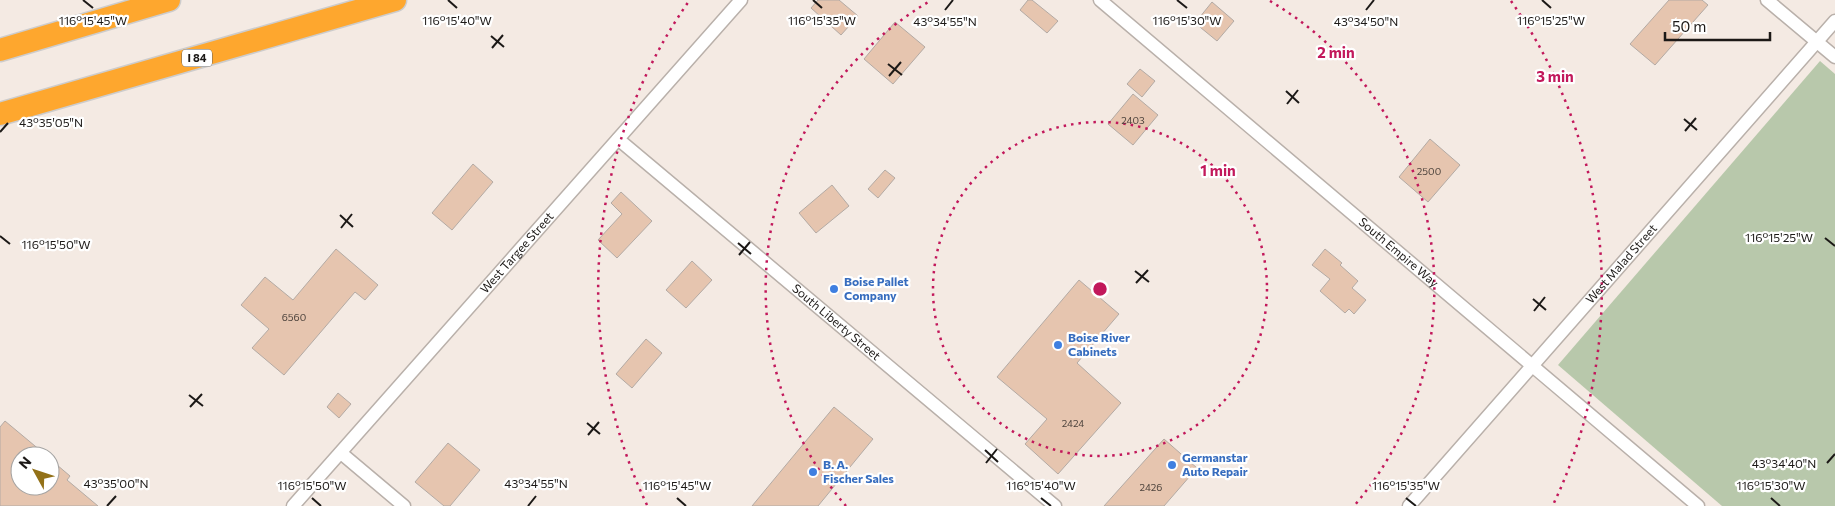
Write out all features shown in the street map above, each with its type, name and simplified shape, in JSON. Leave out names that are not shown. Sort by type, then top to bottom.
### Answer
[{"type":"highway","points":[[0,50],[169,0]]},
{"type":"highway","name":"I 84","points":[[0,114],[395,0]]},
{"type":"street","name":"West Targee Street","points":[[293,506],[741,0]]},
{"type":"street","name":"South Empire Way","points":[[1100,0],[1698,506]]},
{"type":"street","points":[[1767,0],[1835,57]]},
{"type":"street","name":"West Malad Street","points":[[1409,506],[1835,21]]},
{"type":"street","name":"South Liberty Street","points":[[618,139],[1055,506]]},
{"type":"street","points":[[341,453],[404,506]]},
{"type":"green space","points":[[1820,61],[1835,74],[1835,506],[1722,506],[1558,365]]},
{"type":"building","points":[[818,0],[839,0],[858,16],[841,35],[811,8]]},
{"type":"building","points":[[1028,0],[1032,0],[1058,21],[1047,33],[1020,10]]},
{"type":"building","points":[[1669,0],[1702,0],[1708,5],[1655,65],[1630,44]]},
{"type":"building","points":[[1212,2],[1234,21],[1217,41],[1195,23]]},
{"type":"building","points":[[895,22],[925,47],[893,84],[864,59]]},
{"type":"building","points":[[1140,69],[1155,81],[1142,97],[1127,84]]},
{"type":"building","points":[[1133,94],[1158,115],[1133,145],[1108,124]]},
{"type":"building","points":[[1430,139],[1460,165],[1428,202],[1399,177]]},
{"type":"building","points":[[473,164],[493,182],[452,230],[432,213]]},
{"type":"building","points":[[885,170],[895,178],[878,198],[868,189]]},
{"type":"building","points":[[832,185],[849,206],[816,233],[799,213]]},
{"type":"building","points":[[621,192],[652,221],[617,258],[598,240],[622,214],[611,203]]},
{"type":"building","points":[[336,249],[378,285],[365,300],[355,292],[284,375],[252,348],[269,329],[241,305],[265,277],[293,300]]},
{"type":"building","points":[[1325,249],[1342,263],[1340,265],[1358,281],[1352,288],[1366,300],[1354,314],[1349,309],[1345,313],[1320,291],[1330,279],[1312,265]]},
{"type":"building","points":[[692,261],[712,280],[686,308],[666,290]]},
{"type":"building","points":[[1079,280],[1119,314],[1077,363],[1121,403],[1058,474],[1025,444],[1047,419],[997,377]]},
{"type":"building","points":[[646,339],[662,353],[632,388],[616,374]]},
{"type":"building","points":[[338,393],[351,404],[339,418],[327,407]]},
{"type":"building","name":"B. A. Fischer Sales","points":[[834,407],[873,439],[818,506],[752,506]]},
{"type":"building","points":[[5,421],[35,446],[10,446],[10,496],[60,496],[60,468],[70,476],[67,480],[98,506],[0,506],[0,427]]},
{"type":"building","points":[[1164,439],[1197,468],[1164,506],[1104,506]]},
{"type":"building","points":[[448,443],[480,470],[450,506],[444,506],[415,482]]},
{"type":"place","name":"Boise Pallet Company","points":[[834,289]]},
{"type":"place","name":"Boise River Cabinets","points":[[1058,345]]},
{"type":"place","name":"Germanstar Auto Repair","points":[[1172,465]]},
{"type":"place","name":"B. A. Fischer Sales","points":[[813,472]]}]
